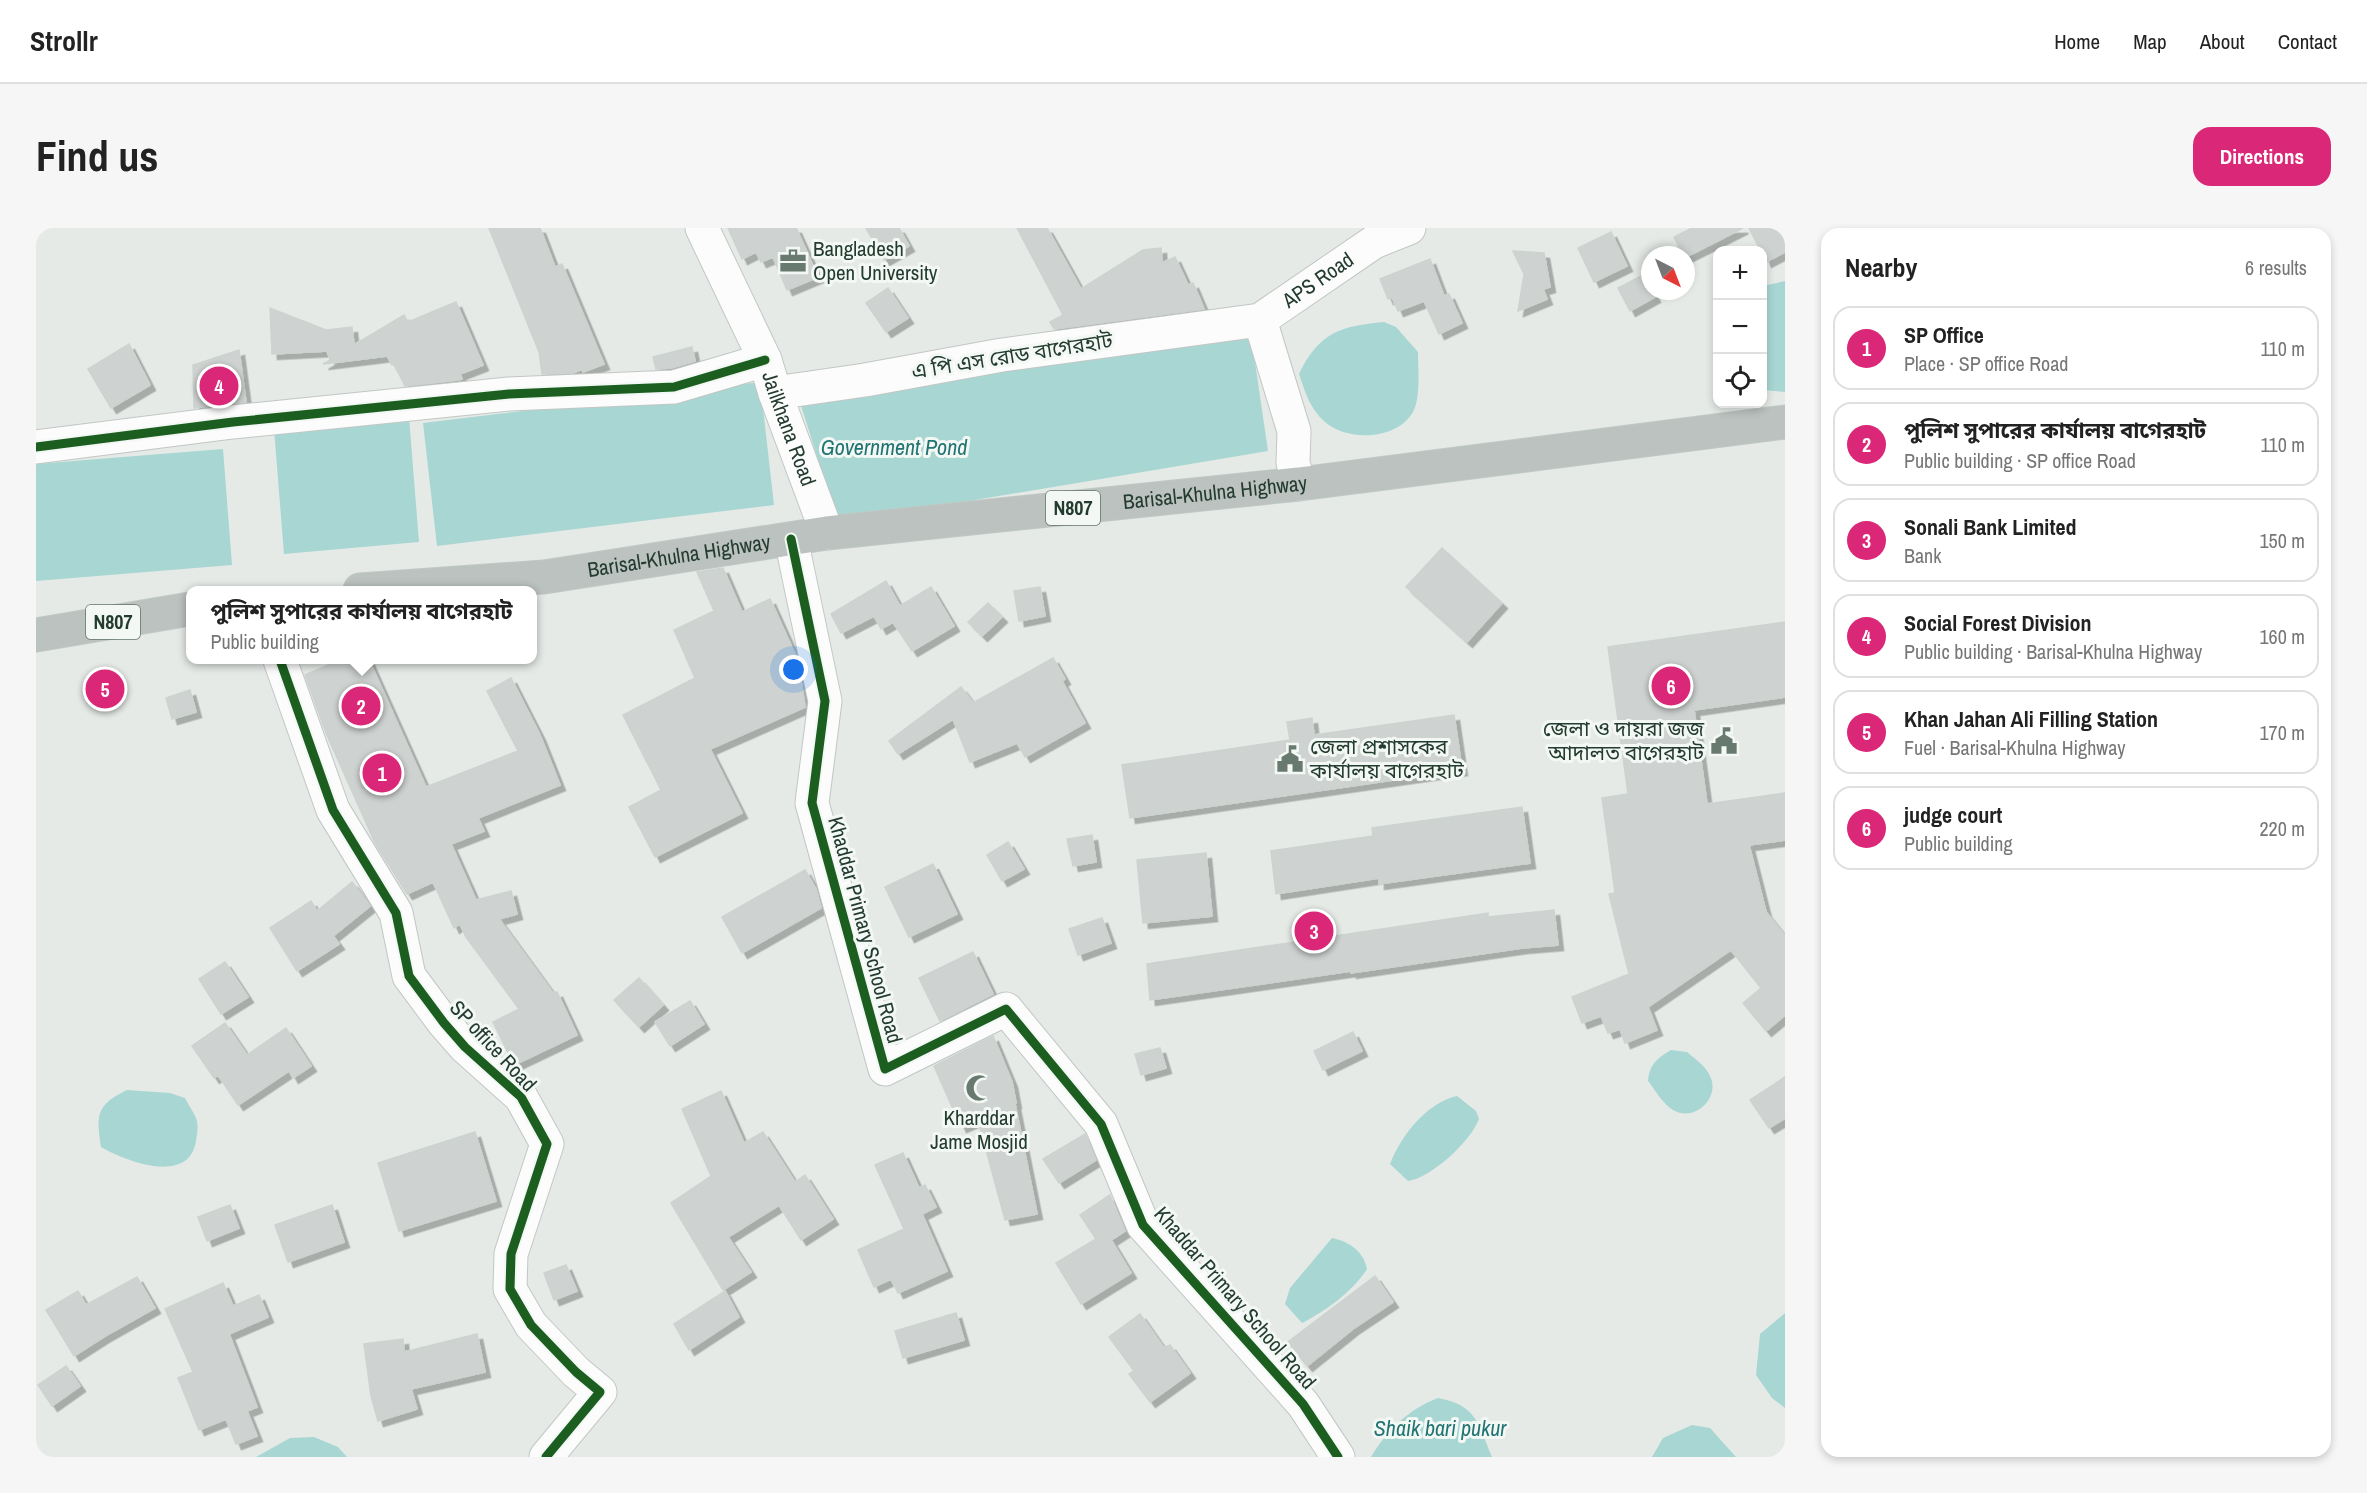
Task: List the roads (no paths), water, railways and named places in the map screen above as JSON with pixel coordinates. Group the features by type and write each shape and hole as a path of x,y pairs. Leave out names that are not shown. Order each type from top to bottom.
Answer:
{"highway":[{"name":"Barisal-Khulna Highway","path":"426,586 544,577 827,533 1299,484 1785,422"},
{"name":"N807","path":"36,634 186,610"}],"street":[{"name":"Jailkhana Road","path":"702,228 765,360 827,533"},
{"name":"APS Road","path":"1299,484 1293,463 1294,431 1255,320 1374,242 1409,228"},
{"name":"এ পি এস রোড বাগেরহাট","path":"775,393 865,380 1002,355 1255,320"},
{"path":"36,447 233,422 509,394 674,387 765,360"},
{"name":"Khaddar Primary School Road","path":"791,539 825,701 812,803 885,1069 1006,1009 1101,1124 1143,1225 1303,1404 1338,1457"},
{"name":"SP office Road","path":"281,664 333,810 396,913 409,976 465,1047 521,1097 547,1144 511,1254 510,1289 531,1325 576,1372 600,1392 546,1457"}],"water":[{"path":"1785,281 1785,392 1767,390 1767,285"},
{"path":"1384,322 1396,327 1418,352 1417,398 1411,416 1402,425 1376,434 1362,435 1336,429 1315,412 1299,374 1323,340 1343,329"},
{"name":"Government Pond","path":"1250,328 1268,451 838,523 798,396"},
{"name":"Government Pond","path":"760,382 774,505 437,546 423,423"},
{"path":"409,417 419,542 284,554 274,429"},
{"path":"223,449 232,565 36,581 36,464"},
{"path":"1671,1050 1687,1052 1703,1066 1710,1076 1712,1092 1709,1100 1697,1111 1681,1113 1673,1110 1648,1081 1655,1062"},
{"path":"127,1090 170,1093 185,1098 196,1118 198,1130 191,1155 182,1163 155,1166 125,1158 101,1147 99,1119 101,1112 109,1101"},
{"path":"1457,1096 1476,1111 1479,1119 1475,1128 1468,1138 1438,1166 1408,1181 1390,1164 1395,1153 1408,1132 1425,1113"},
{"path":"1332,1238 1344,1242 1359,1252 1367,1269 1338,1300 1302,1323 1285,1304 1290,1288"},
{"path":"1785,1313 1785,1408 1772,1398 1756,1375 1760,1334"},
{"name":"Shaik bari pukur","path":"1438,1398 1451,1401 1469,1411 1479,1426 1492,1457 1371,1457 1384,1438 1408,1414"},
{"path":"1692,1425 1710,1428 1736,1457 1652,1457 1663,1438"},
{"path":"314,1437 338,1447 347,1457 256,1457 290,1438"}],"place":[{"name":"Bangladesh Open University","path":"793,261"},
{"name":"Social Forest Division","path":"219,386"},
{"name":"judge court","path":"1671,686"},
{"name":"Khan Jahan Ali Filling Station","path":"105,689"},
{"name":"পুলিশ সুপারের কার্যালয় বাগেরহাট","path":"361,706"},
{"name":"জেলা ও দায়রা জজ আদালত বাগেরহাট","path":"1724,741"},
{"name":"জেলা প্রশাসকের কার্যালয় বাগেরহাট","path":"1290,759"},
{"name":"SP Office","path":"382,773"},
{"name":"Sonali Bank Limited","path":"1314,931"},
{"name":"Kharddar Jame Mosjid","path":"979,1088"}]}
